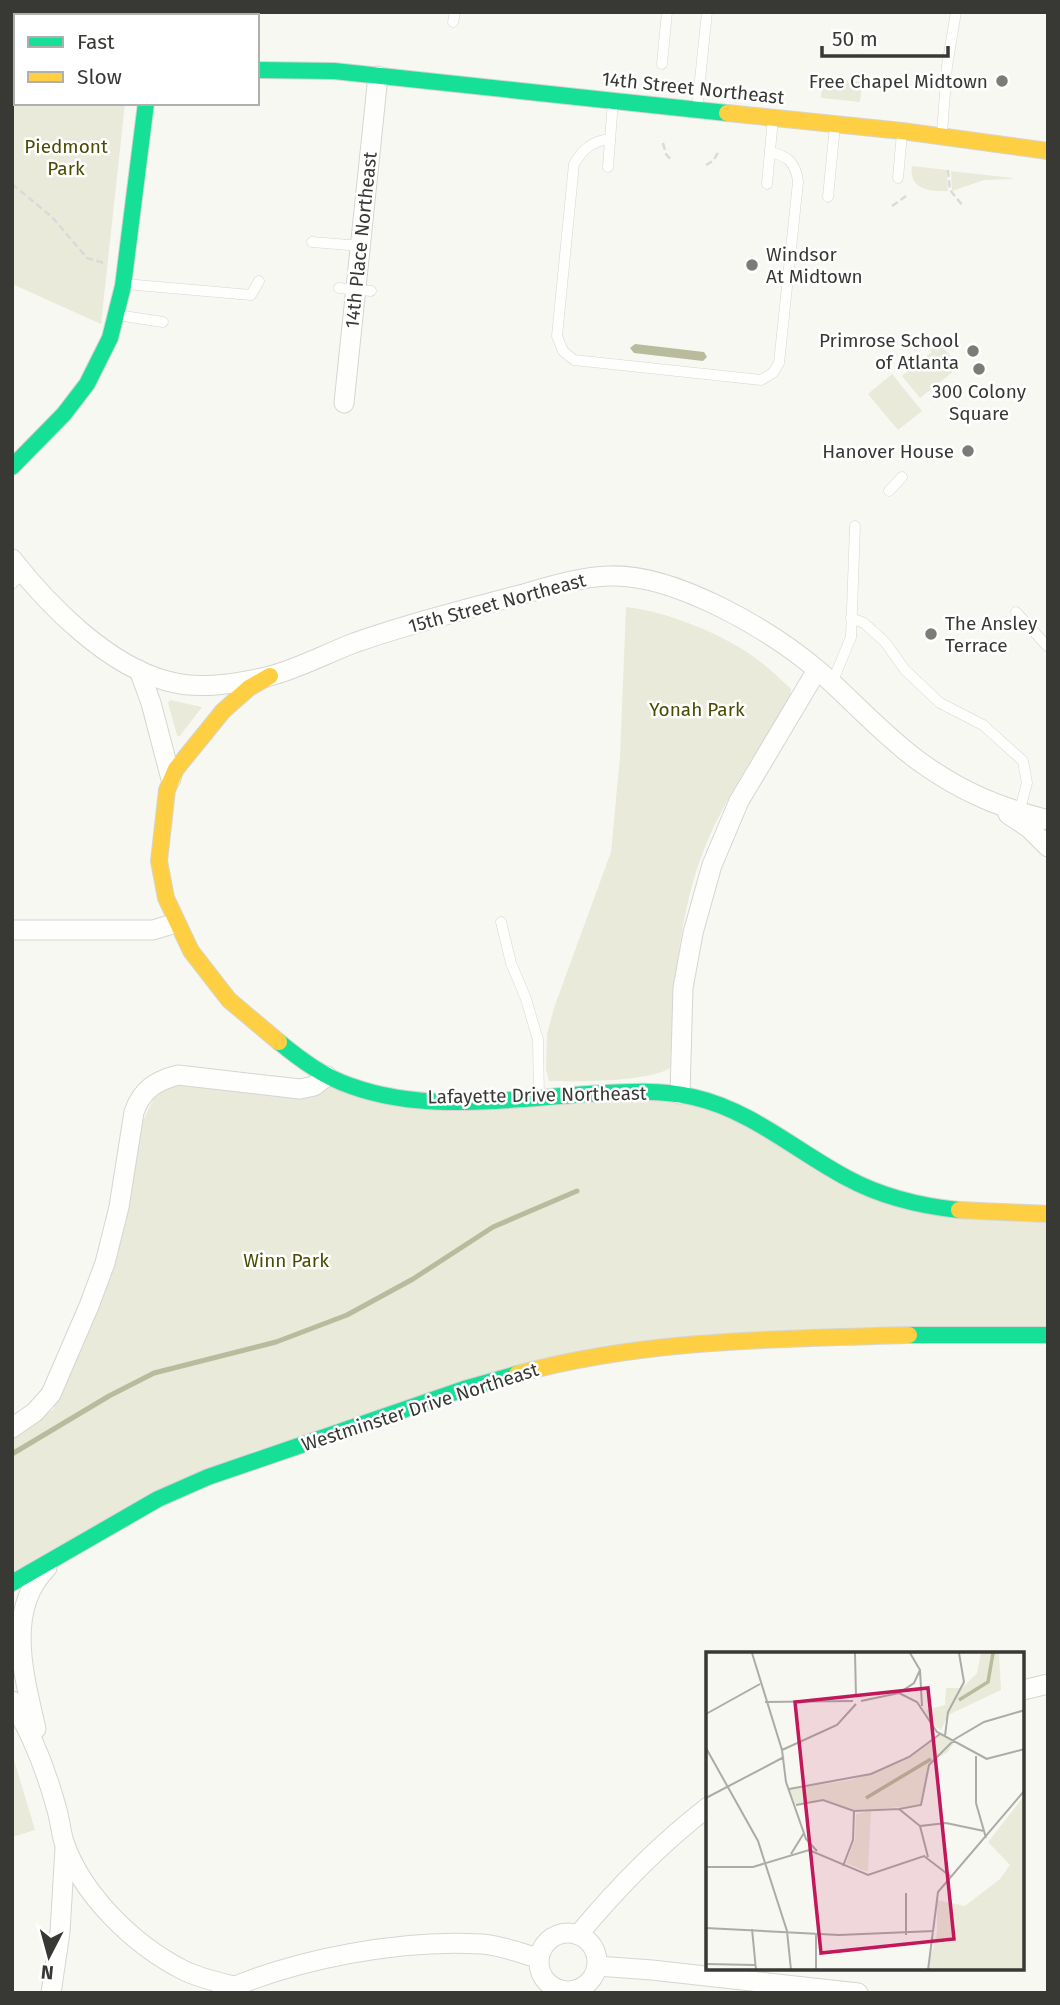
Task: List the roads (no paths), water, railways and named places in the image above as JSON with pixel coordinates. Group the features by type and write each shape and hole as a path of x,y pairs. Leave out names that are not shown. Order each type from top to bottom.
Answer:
{"street":[{"name":"14th Street Northeast","path":"259,55 290,58 334,72"},
{"name":"14th Street Northeast","path":"259,70 379,76 902,131 1048,151"},
{"name":"14th Place Northeast","path":"342,392 379,76"},
{"path":"12,467 64,414 87,384 110,338 124,276 146,105"},
{"name":"15th Street Northeast","path":"16,572 73,625 106,650 139,670 167,681 192,685 229,683 270,676 380,634 574,580 609,576 654,581 725,609 775,638 824,676 918,760 946,780 986,802 1048,820"},
{"name":"Lafayette Drive Northeast","path":"139,670 171,779 159,862 176,923 198,963 227,999 295,1056 327,1076 374,1093 436,1100 642,1091 680,1094 733,1110 849,1180 882,1194 921,1206 966,1212 1048,1214"},
{"name":"Lafayette Drive Northeast","path":"171,779 231,701 270,676"},
{"path":"680,1094 683,988 693,933 712,865 739,801 824,676"},
{"path":"986,802 1029,828 1048,847"},
{"path":"12,930 153,930 176,923"},
{"path":"12,1428 35,1412 51,1394 89,1306 105,1264 119,1207 134,1112 138,1100 146,1090 161,1079 178,1075 300,1089 314,1086 327,1076"},
{"name":"Westminster Drive Northeast","path":"12,1583 158,1499 208,1477 464,1389 573,1360 645,1348 721,1341 941,1334 1048,1335"},
{"name":"Westminster Drive Northeast","path":"46,1777 22,1667 20,1634 32,1587 40,1575 65,1551"},
{"path":"1025,1690 1048,1684"},
{"path":"12,1701 21,1715 46,1777 65,1844 79,1874 118,1923 182,1970 227,1989 357,1952 396,1947 483,1944 538,1958"},
{"path":"578,1935 610,1896 706,1809"},
{"path":"51,1993 60,1932 65,1844"},
{"path":"570,1933 578,1935 595,1950 597,1966 591,1981 577,1991 561,1991 546,1982 541,1975 538,1958 541,1949 553,1936 570,1933"},
{"path":"597,1966 808,1990 858,1993"}],"lane":[{"path":"662,64 667,12"},
{"path":"697,110 707,12"},
{"path":"941,137 947,66 956,12"},
{"path":"608,167 613,101"},
{"path":"767,184 773,118"},
{"path":"828,197 835,124"},
{"path":"898,178 902,131"},
{"path":"610,139 600,140 585,148 574,164 557,336 562,351 574,360 761,380 773,373 779,363 798,182 792,162 783,155 770,152"},
{"path":"312,242 361,246"},
{"path":"124,276 251,295 259,281"},
{"path":"117,314 163,322"},
{"path":"889,491 902,477"},
{"path":"824,676 851,637 855,526"},
{"path":"1016,612 1048,647"},
{"path":"851,618 864,623 885,642 905,670 940,702 983,725 1023,761 1027,783 1019,813"},
{"path":"501,922 511,963 526,999 538,1040 539,1097"}],"waterway":[{"path":"12,1454 109,1396 154,1373 276,1342 347,1315 413,1279 493,1227 577,1191"}],"place":[{"name":"Free Chapel Midtown","path":"1002,81"},
{"name":"Windsor At Midtown","path":"752,265"},
{"name":"Primrose School of Atlanta","path":"973,351"},
{"name":"300 Colony Square","path":"979,369"},
{"name":"Hanover House","path":"968,451"},
{"name":"The Ansley Terrace","path":"931,634"}],"park label":[{"name":"Piedmont Park","path":"66,157"},
{"name":"Yonah Park","path":"697,709"},
{"name":"Winn Park","path":"286,1260"}]}
